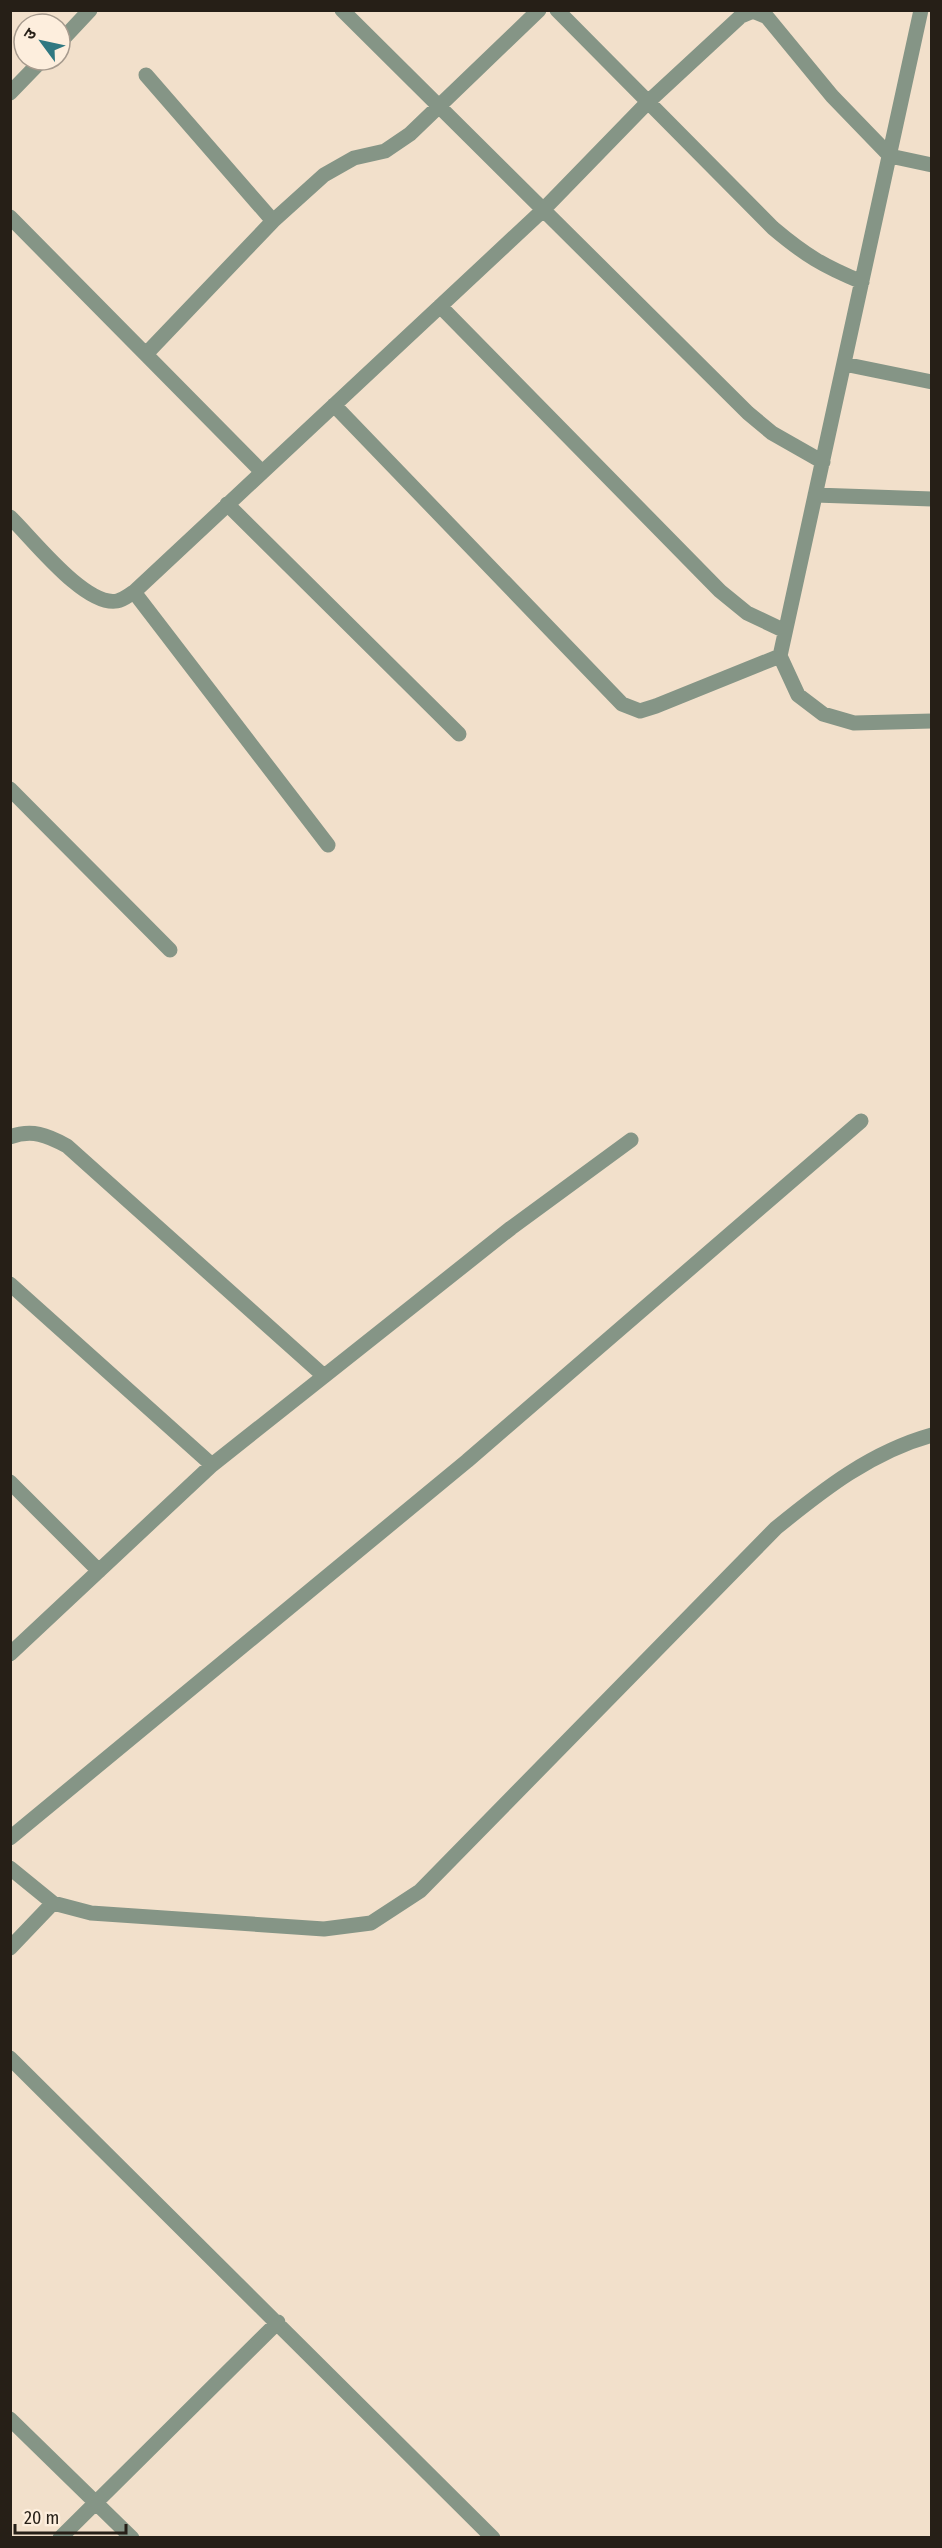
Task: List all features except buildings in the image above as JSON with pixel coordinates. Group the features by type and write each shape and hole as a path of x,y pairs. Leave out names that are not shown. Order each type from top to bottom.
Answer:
{"street":[{"path":"72,29 90,10"},
{"path":"342,10 748,414 789,444 823,462"},
{"path":"146,354 273,221 324,175 354,158 385,152 410,134 539,10"},
{"path":"557,10 773,228 805,255 829,269 862,282"},
{"path":"921,10 780,656 798,695 823,714 854,723 932,721"},
{"path":"10,516 80,588 99,598 117,601 134,592 542,211 648,102 741,16 753,11 767,17 832,96 890,156 932,165"},
{"path":"10,93 30,72"},
{"path":"146,75 273,221"},
{"path":"10,217 262,472"},
{"path":"440,306 720,591 747,613 785,631"},
{"path":"844,364 932,382"},
{"path":"334,405 622,704 640,711 780,656"},
{"path":"815,495 932,499"},
{"path":"227,504 459,734"},
{"path":"134,592 328,845"},
{"path":"10,789 170,950"},
{"path":"10,1838 467,1461 861,1121"},
{"path":"10,1137 22,1132 44,1134 67,1146 324,1376"},
{"path":"10,1654 212,1465 511,1228 631,1140"},
{"path":"10,1284 212,1465"},
{"path":"10,1868 53,1903 100,1914 324,1929 371,1923 420,1892 776,1528 822,1491 861,1465 914,1440 932,1435"},
{"path":"10,1482 99,1570"},
{"path":"10,1948 53,1903"},
{"path":"10,2058 493,2538"},
{"path":"60,2538 278,2322"},
{"path":"10,2419 132,2538"}]}
